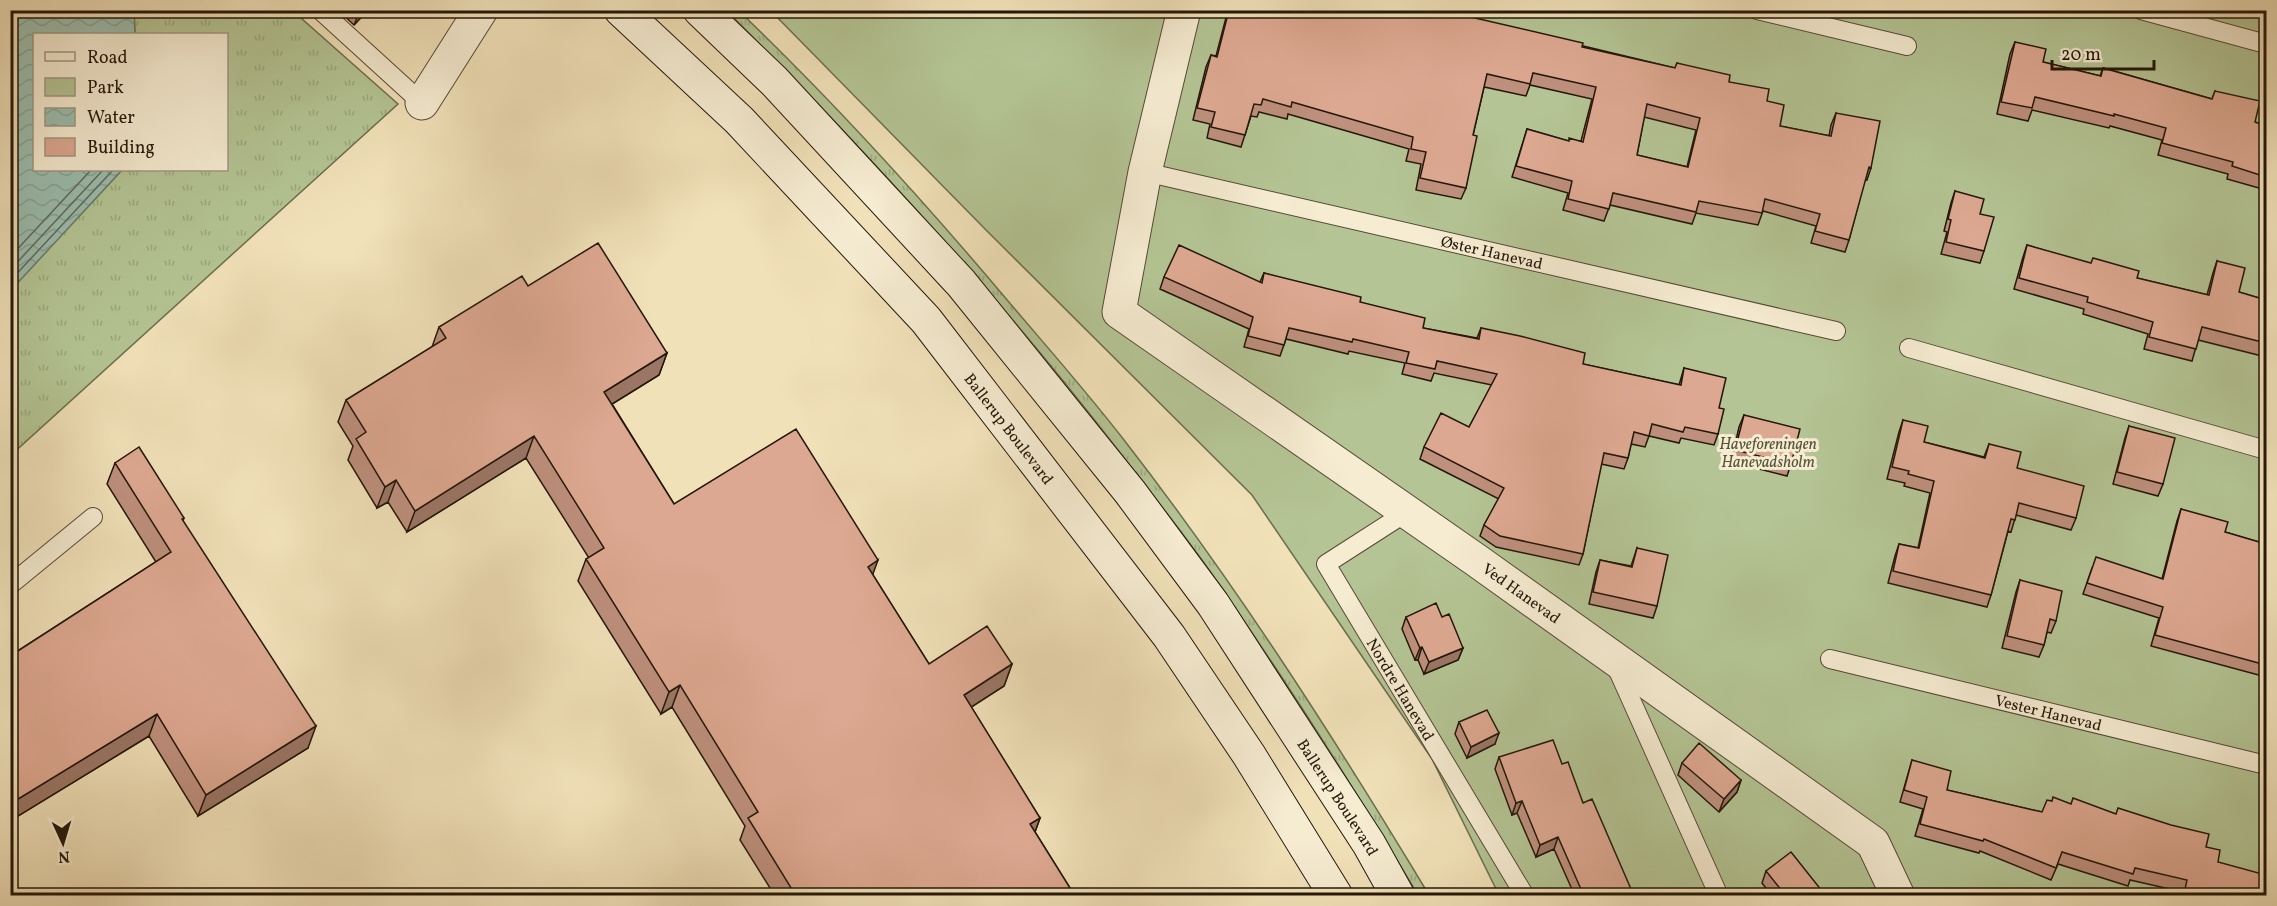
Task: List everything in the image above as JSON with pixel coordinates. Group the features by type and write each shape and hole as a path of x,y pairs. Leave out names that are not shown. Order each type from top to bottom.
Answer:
{"street":[{"path":"422,103 482,10"},
{"name":"Ballerup Boulevard","path":"621,10 740,120 926,320 1169,636 1249,755 1336,896"},
{"name":"Ballerup Boulevard","path":"700,10 774,81 961,283 1130,492 1213,604 1369,844 1398,896"},
{"path":"1145,172 1184,10"},
{"name":"Ved Hanevad","path":"1145,172 1119,312 1407,512 1873,843 1898,896"}],"lane":[{"path":"320,10 422,103"},
{"path":"1757,10 1907,46"},
{"path":"2141,10 2266,44"},
{"name":"Øster Hanevad","path":"1145,172 1836,331"},
{"path":"1909,348 2266,450"},
{"name":"Nordre Hanevad","path":"1407,512 1326,564 1525,896"},
{"path":"10,585 93,517"},
{"path":"1611,657 1719,896"},
{"name":"Vester Hanevad","path":"1830,658 2266,765"}],"green space":[{"path":"134,11 293,11 398,104 11,455 10,290 121,171 228,171 228,33 135,33"},
{"path":"727,11 739,11 877,152 976,263 1110,422 1245,606 1321,720 1429,895 1418,895 1316,729 1235,607 1186,539 1075,396 931,226 831,117"},
{"name":"Haveforeningen Hanevadsholm","path":"771,11 2266,11 2266,895 1499,895 1432,759 1252,495 986,230"}],"water":[{"path":"11,10 134,11 135,33 33,33 33,171 121,171 11,290"}],"building":[{"path":"1229,10 1433,10 1583,43 1582,47 1675,68 1677,63 1730,75 1729,82 1769,89 1767,101 1784,105 1780,126 1831,136 1836,113 1880,121 1871,168 1869,167 1849,240 1815,231 1820,214 1765,199 1762,213 1699,201 1696,212 1613,193 1609,209 1568,199 1572,181 1516,166 1527,129 1569,141 1569,138 1583,142 1596,87 1533,73 1530,84 1487,74 1473,135 1477,136 1466,188 1420,178 1426,152 1411,149 1413,137 1292,102 1291,107 1263,99 1261,105 1254,104 1245,135 1211,127 1215,112 1197,108 1211,55 1217,57","holes":["1647,104 1700,118 1688,167 1637,155"]},
{"path":"2015,42 2046,49 2043,62 2101,76 2103,68 2212,99 2215,91 2260,101 2255,122 2266,126 2266,177 2232,166 2233,162 2162,143 2166,128 2035,97 2032,108 2001,102"},
{"path":"1955,191 1984,199 1980,214 1994,217 1984,251 1946,242 1951,220 1948,219"},
{"path":"598,243 667,353 604,392 674,504 796,429 878,560 868,567 929,664 987,626 1012,664 964,695 1040,818 1030,824 1075,896 796,896 748,818 758,812 680,685 669,692 586,559 604,548 534,436 415,511 396,480 385,487 356,439 366,432 346,400 446,338 439,327 522,276 528,286"},
{"path":"1179,245 1262,283 1264,273 1361,297 1360,302 1425,318 1423,328 1479,339 1481,328 1520,336 1585,353 1583,364 1681,385 1684,368 1726,378 1719,408 1724,409 1718,434 1685,427 1683,432 1652,424 1649,436 1634,432 1628,458 1604,453 1583,554 1500,536 1484,525 1504,488 1424,447 1441,413 1469,427 1497,374 1437,361 1435,369 1406,363 1409,352 1289,328 1284,345 1248,336 1253,317 1164,277"},
{"path":"2027,245 2091,263 2093,258 2139,271 2137,278 2209,295 2217,261 2245,268 2239,292 2266,300 2266,343 2202,327 2196,349 2149,337 2153,322 2087,302 2088,297 2019,278"},
{"path":"1744,415 1800,429 1791,464 1735,450"},
{"path":"1903,420 1928,426 1924,442 1985,458 1989,444 2021,452 2017,468 2084,486 2076,518 2019,503 2015,520 2011,519 1991,595 1893,571 1899,544 1919,548 1934,481 1892,467"},
{"path":"2129,426 2175,438 2163,484 2117,472"},
{"path":"139,447 184,518 182,519 316,726 206,795 157,714 10,804 10,656 171,552 115,463"},
{"path":"2181,509 2228,522 2225,532 2266,544 2266,665 2155,635 2163,607 2087,583 2096,557 2163,579"},
{"path":"1637,548 1668,555 1657,606 1593,592 1600,560 1632,567"},
{"path":"2020,580 2062,591 2056,621 2050,619 2044,645 2007,636"},
{"path":"1436,603 1442,617 1449,614 1463,648 1429,662 1406,617"},
{"path":"1487,710 1499,733 1471,747 1459,722"},
{"path":"1553,740 1562,764 1568,762 1583,803 1592,799 1634,896 1584,896 1558,837 1540,845 1522,801 1516,803 1499,757"},
{"path":"1699,743 1741,780 1724,799 1682,763"},
{"path":"1912,760 1951,771 1947,790 2042,812 2047,800 2052,801 2053,797 2071,804 2073,798 2116,814 2118,808 2209,834 2206,847 2220,850 2218,862 2266,875 2266,896 2190,896 2184,894 2187,880 2135,868 2133,874 2062,852 2056,868 1984,839 1983,841 1920,824 1927,797 1904,790"},
{"path":"1791,852 1826,896 1786,896 1766,871"}]}
